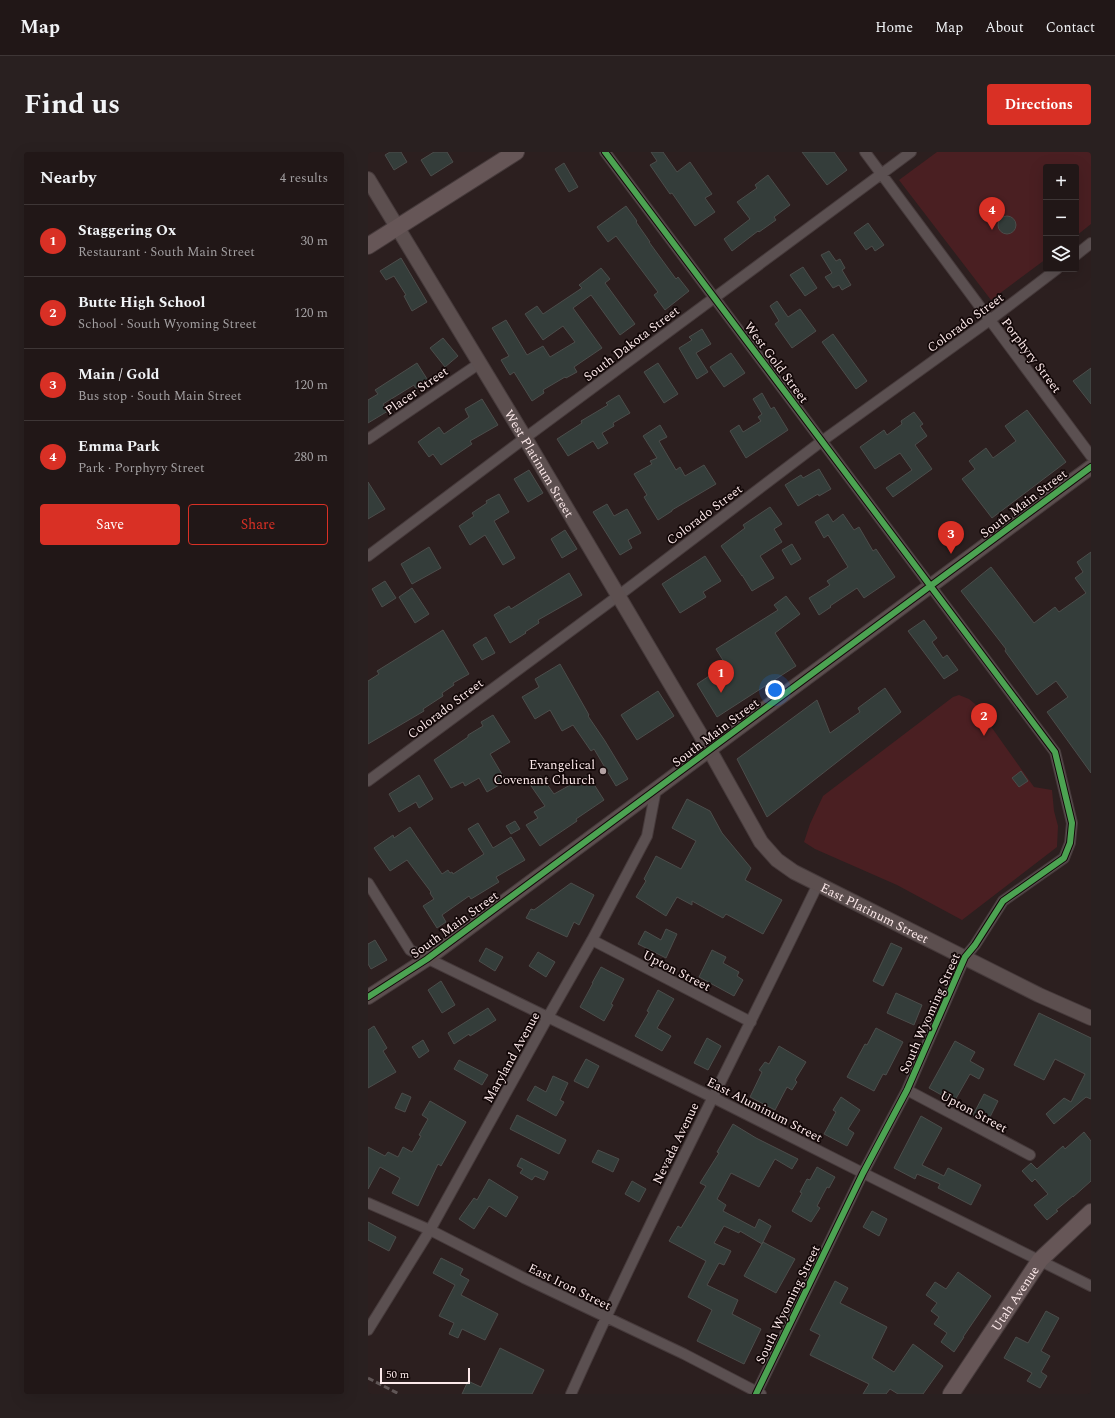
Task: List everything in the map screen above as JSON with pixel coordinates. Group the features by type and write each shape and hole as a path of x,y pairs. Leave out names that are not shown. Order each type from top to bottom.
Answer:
{"main road":[{"path":"368,246 516,152"},
{"name":"Utah Avenue","path":"951,1394 1040,1260 1091,1212"}],"street":[{"name":"West Gold Street","path":"605,152 931,586"},
{"name":"Porphyry Street","path":"865,152 1091,456"},
{"name":"South Dakota Street","path":"368,556 714,297 911,152"},
{"name":"West Platinum Street","path":"368,179 480,362 709,749"},
{"path":"1079,252 1091,243"},
{"name":"Colorado Street","path":"368,781 618,596 822,441 990,320 1053,272"},
{"name":"Placer Street","path":"368,440 480,362"},
{"name":"South Main Street","path":"368,997 426,959 1091,467"},
{"name":"South Wyoming Street","path":"758,1393 863,1173 907,1090 964,957 975,945 1003,901 1064,858 1070,843 1072,823 1055,752 931,586"},
{"name":"East Platinum Street","path":"709,749 761,842 777,860 794,872 1039,995 1091,1018"},
{"name":"Maryland Avenue","path":"368,1330 430,1230 592,940 647,836 656,789"},
{"name":"East Aluminum Street","path":"368,883 410,950 426,959 712,1097 1091,1286"},
{"name":"Nevada Avenue","path":"571,1394 605,1318 712,1097 751,1022 818,884"},
{"name":"Upton Street","path":"592,940 751,1022"},
{"name":"Upton Street","path":"907,1090 1030,1155"},
{"name":"East Iron Street","path":"368,1203 430,1230 605,1318 684,1354 758,1393"}],"shaded area":[{"path":"937,152 1091,152 1091,224 1079,234 1079,164 1043,164 1043,261 991,300 899,180"},
{"path":"959,695 969,699 975,704 1034,787 1052,790 1054,811 1058,826 1057,847 962,920 897,885 815,849 804,842 810,824 823,796 953,697"}],"building":[{"path":"390,152 401,152 407,162 394,170 385,155"},
{"path":"434,152 447,152 453,162 431,176 421,160"},
{"path":"651,152 663,152 677,172 690,162 712,194 705,198 715,212 695,226 650,165 657,161"},
{"path":"802,152 834,152 847,170 827,185"},
{"path":"564,163 578,187 569,192 555,169"},
{"path":"768,175 790,205 774,217 776,220 759,232 758,231 732,251 724,239 750,219 737,202 757,188 755,185"},
{"path":"626,206 649,242 676,279 678,277 689,291 665,310 654,295 658,292 616,236 608,242 597,227"},
{"path":"1007,216 1013,219 1016,225 1013,231 1007,234 1001,231 998,225 1001,219"},
{"path":"868,223 884,245 875,251 872,246 866,250 854,233"},
{"path":"829,251 836,261 840,259 845,268 842,270 851,285 842,290 839,285 833,288 825,277 832,273 821,255"},
{"path":"401,258 427,302 412,311 404,296 406,295 394,276 386,280 380,271"},
{"path":"803,267 817,288 805,296 790,275"},
{"path":"601,268 610,279 605,283 635,324 620,335 591,295 573,308 602,348 574,367 577,372 543,390 544,393 532,401 514,372 510,375 501,360 509,356 492,328 506,320 527,355 543,346 550,357 575,342 563,326 543,340 525,314 537,306 543,314 582,288 579,285"},
{"path":"777,301 788,317 800,309 816,331 792,348 775,324 779,321 770,306"},
{"path":"702,329 711,344 696,353 708,372 697,379 679,348 692,340 689,337"},
{"path":"833,334 867,381 856,389 822,342"},
{"path":"443,338 458,356 445,367 430,348"},
{"path":"731,353 745,373 724,387 710,367"},
{"path":"417,363 429,382 416,389 414,385 383,404 388,411 368,423 368,400 378,394 375,390"},
{"path":"658,363 678,394 664,403 644,372"},
{"path":"1091,368 1091,404 1073,381"},
{"path":"762,393 771,409 774,407 788,430 746,458 730,431 739,425 743,432 761,421 758,417 762,414 753,399"},
{"path":"619,395 630,413 613,423 614,426 602,433 608,443 598,449 593,441 568,456 557,439 582,423 581,421 608,405 606,403"},
{"path":"482,399 498,425 470,441 472,444 441,465 433,454 429,457 418,442 439,427 444,434 469,417 465,409"},
{"path":"1027,410 1066,462 992,518 962,479 975,469 969,461 986,448 993,458 1016,441 1005,426"},
{"path":"914,412 923,424 920,426 927,436 915,445 932,469 893,497 886,488 912,470 900,453 875,469 860,447 884,430 887,435 902,424 901,421"},
{"path":"660,425 667,437 659,441 676,470 680,467 685,476 704,465 716,484 658,520 644,497 647,495 634,474 652,464 650,461 657,458 643,436"},
{"path":"819,469 831,489 819,496 818,494 798,506 785,485 801,475 803,478"},
{"path":"529,470 543,493 528,502 514,479"},
{"path":"368,482 385,509 368,519"},
{"path":"499,494 509,512 494,521 515,558 503,565 485,535 470,545 459,526 474,516 472,513 487,503 486,501"},
{"path":"607,504 614,516 627,509 641,533 628,540 632,548 620,555 593,512"},
{"path":"770,507 782,524 774,529 782,542 760,556 774,578 752,591 721,546 745,528 743,525"},
{"path":"828,514 833,522 843,514 854,530 859,527 873,551 876,549 895,577 864,598 857,588 819,615 809,598 830,585 827,581 848,567 828,535 824,538 815,522"},
{"path":"565,530 577,549 562,558 551,539"},
{"path":"792,544 801,559 791,565 782,550"},
{"path":"429,547 441,568 412,584 401,564"},
{"path":"1091,552 1091,773 1047,712 1068,697 1056,681 1037,695 1005,651 1006,649 961,591 991,567 1034,623 1055,607 1059,612 1086,593 1075,578 1083,572 1077,562"},
{"path":"705,556 721,581 703,592 706,597 680,613 662,584"},
{"path":"569,573 582,595 538,620 539,623 510,643 494,615 509,606 511,609"},
{"path":"385,581 396,598 382,607 372,589"},
{"path":"412,588 429,614 415,623 399,597"},
{"path":"786,596 800,614 775,633 796,666 717,717 697,684 726,665 716,649 778,610 774,605"},
{"path":"924,620 937,638 932,642 943,658 947,655 958,670 944,679 908,631"},
{"path":"443,630 469,674 453,683 454,685 442,693 443,696 423,709 424,711 368,744 368,681 379,674 377,671"},
{"path":"486,637 495,653 482,660 473,645"},
{"path":"560,664 589,715 588,716 628,779 616,786 594,749 591,751 573,725 562,731 550,710 535,719 522,697 539,687 535,679"},
{"path":"885,688 901,712 767,817 737,759 817,700 830,733 860,712 858,708"},
{"path":"658,691 674,716 637,740 621,715"},
{"path":"493,715 510,742 490,754 506,781 487,792 479,778 465,786 463,782 451,788 434,760 483,726 481,722"},
{"path":"1021,771 1028,781 1019,787 1012,778"},
{"path":"419,775 433,799 419,808 416,802 399,812 389,794"},
{"path":"588,775 604,800 576,819 577,821 540,846 526,825 538,818 534,812 545,806 529,783 541,776 554,794"},
{"path":"687,799 710,811 722,833 751,868 745,880 782,900 763,934 726,914 723,918 692,901 692,905 677,897 666,916 636,897 646,881 644,879 656,856 681,869 696,841 672,828"},
{"path":"515,821 520,829 511,834 506,826"},
{"path":"478,823 493,848 511,837 525,860 496,877 499,882 471,899 469,896 442,915 446,922 437,928 423,906 434,899 430,893 431,892 407,860 390,871 374,848 393,835 394,838 410,827 442,874 448,870 453,874 484,854 468,829"},
{"path":"571,883 594,895 579,925 574,922 567,937 526,918 531,909 534,910"},
{"path":"666,929 677,934 666,958 638,944 645,931 661,940"},
{"path":"375,940 387,960 371,969 368,964 368,944"},
{"path":"891,943 902,948 883,986 873,981"},
{"path":"486,948 503,957 495,971 479,961"},
{"path":"712,950 726,957 723,963 739,972 737,976 743,980 734,996 699,977"},
{"path":"538,952 555,962 546,977 529,966"},
{"path":"601,967 624,979 611,1004 613,1005 604,1021 580,1007"},
{"path":"441,981 455,1005 442,1013 428,990"},
{"path":"658,990 674,999 657,1028 671,1036 662,1051 635,1036 649,1012 647,1011"},
{"path":"896,993 922,1005 914,1025 887,1013"},
{"path":"488,1008 496,1020 470,1036 469,1034 454,1044 448,1033"},
{"path":"1039,1013 1091,1038 1091,1099 1086,1097 1054,1124 1046,1114 1064,1098 1071,1102 1085,1074 1055,1059 1044,1080 1014,1065"},
{"path":"374,1026 387,1048 383,1051 396,1072 368,1088 368,1030"},
{"path":"876,1028 903,1042 886,1075 883,1074 874,1091 847,1077 865,1044 867,1045"},
{"path":"707,1038 721,1046 708,1070 694,1063"},
{"path":"423,1040 429,1051 419,1058 412,1047"},
{"path":"955,1041 975,1052 970,1061 984,1069 979,1079 970,1074 954,1102 929,1088"},
{"path":"779,1046 806,1062 795,1080 797,1082 792,1090 787,1087 775,1110 750,1097 762,1072 759,1070 765,1062 769,1064"},
{"path":"586,1059 599,1066 588,1088 574,1081"},
{"path":"459,1060 488,1075 482,1085 454,1069"},
{"path":"553,1076 568,1083 560,1100 564,1102 556,1116 527,1100 535,1086 546,1092"},
{"path":"402,1093 411,1097 405,1112 395,1108"},
{"path":"984,1094 998,1101 987,1123 973,1115"},
{"path":"841,1097 860,1110 848,1129 854,1133 847,1146 824,1134 836,1112 833,1110"},
{"path":"430,1101 466,1122 441,1166 438,1164 418,1206 392,1193 400,1178 380,1167 368,1189 368,1147 385,1156 388,1152 398,1157 403,1147 412,1152 428,1119 422,1115"},
{"path":"517,1115 566,1140 559,1154 510,1129"},
{"path":"921,1116 942,1128 922,1165 944,1176 948,1168 981,1185 971,1205 938,1188 940,1184 917,1174 915,1179 894,1168"},
{"path":"733,1124 756,1138 798,1159 792,1169 775,1159 759,1187 731,1173 717,1199 726,1205 723,1211 755,1228 759,1219 771,1226 762,1244 740,1231 739,1233 724,1226 714,1243 731,1251 724,1265 719,1263 707,1285 738,1300 732,1314 761,1329 744,1364 697,1341 712,1310 688,1297 706,1261 669,1241 678,1226 681,1228 706,1186 700,1183 719,1153 717,1152"},
{"path":"1084,1132 1091,1141 1091,1181 1056,1210 1058,1211 1047,1220 1034,1205 1048,1194 1035,1179 1032,1182 1022,1171 1031,1163 1037,1169 1063,1146 1065,1149"},
{"path":"598,1150 619,1159 613,1172 592,1162"},
{"path":"521,1158 548,1172 544,1180 535,1176 532,1180 520,1173 523,1169 517,1166"},
{"path":"817,1167 835,1177 829,1188 827,1187 817,1206 820,1208 811,1222 792,1211 802,1193 800,1192 807,1179 810,1180"},
{"path":"489,1179 518,1197 506,1217 489,1206 474,1229 459,1219 474,1198 477,1200"},
{"path":"632,1181 646,1189 639,1202 625,1194"},
{"path":"872,1211 887,1219 879,1236 863,1227"},
{"path":"368,1222 396,1237 389,1251 368,1240"},
{"path":"763,1242 795,1259 776,1293 744,1276"},
{"path":"441,1258 463,1269 460,1275 469,1280 461,1295 498,1314 485,1340 462,1329 458,1338 449,1334 454,1323 439,1316 455,1285 433,1273"},
{"path":"958,1272 991,1296 954,1352 941,1342 947,1333 934,1324 939,1317 931,1311 937,1303 926,1295 935,1282 946,1289"},
{"path":"835,1281 848,1288 840,1303 887,1327 872,1358 894,1372 913,1344 943,1366 923,1394 898,1394 890,1389 886,1394 863,1394 869,1384 810,1355 820,1335 810,1330"},
{"path":"1046,1311 1059,1318 1041,1351 1050,1356 1041,1372 1047,1376 1040,1388 1027,1381 1032,1373 1004,1358 1016,1337 1028,1343"},
{"path":"500,1348 544,1370 532,1394 462,1394 468,1381 481,1387"}],"railway":[{"path":"368,1378 399,1394"}],"cycle path":[{"path":"605,152 1055,752 1072,823 1070,843 1064,858 1003,901 975,945 965,957 907,1090 863,1173 756,1394"},
{"path":"368,997 427,959 1091,467"}],"place":[{"name":"Emma Park","path":"992,230"},
{"name":"Main / Gold","path":"951,554"},
{"name":"Staggering Ox","path":"721,693"},
{"name":"Butte High School","path":"984,736"},
{"name":"Evangelical Covenant Church","path":"603,771"}]}
